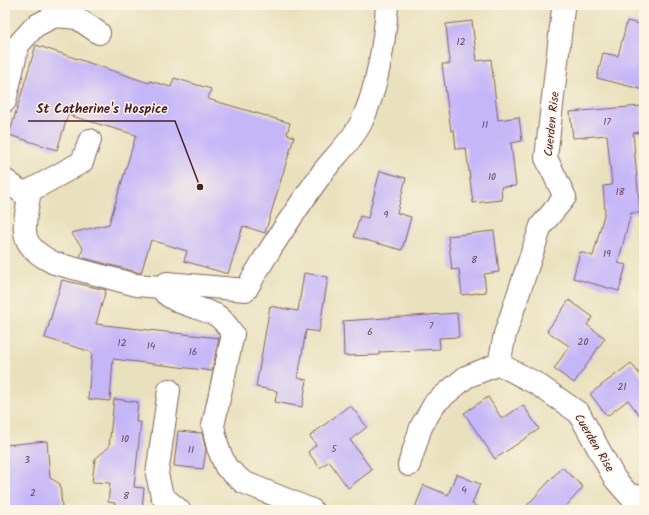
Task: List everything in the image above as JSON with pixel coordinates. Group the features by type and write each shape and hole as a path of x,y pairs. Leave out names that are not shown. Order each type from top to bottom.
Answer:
{"street":[{"path":"30,190 25,239 30,248 42,257 54,263 136,285 161,287 168,283 246,290 256,272 323,173 360,124 372,91 385,31 387,5"},
{"name":"Cuerden Rise","path":"563,9 546,158 565,197 541,226 504,334 499,364 538,384 579,413 615,479 629,495 644,497"},
{"path":"5,101 18,45 35,26 55,16 77,18 99,33"},
{"path":"5,180 24,194 82,162 90,140"},
{"path":"161,287 163,293 216,316 224,322 233,334 213,426 218,448 226,467 243,482 312,510"},
{"path":"409,465 421,427 434,403 466,377 499,364"},
{"path":"169,390 157,474 162,496 179,510"}],"building":[{"path":"472,21 477,61 491,59 498,120 519,117 522,141 511,143 516,186 501,187 502,200 473,203 466,148 456,149 454,130 451,131 442,64 450,64 446,24"},
{"path":"627,21 644,25 644,90 597,78 603,53 618,56"},
{"path":"36,45 149,83 150,81 171,87 174,78 211,89 208,99 290,123 287,134 294,137 265,233 243,226 228,274 184,261 187,251 151,240 141,273 80,257 83,248 71,233 109,224 136,135 68,115 57,150 9,135"},
{"path":"641,106 644,132 633,133 640,213 631,213 618,263 626,265 619,291 573,278 580,252 593,256 605,211 603,186 612,185 607,135 573,138 570,112"},
{"path":"380,171 406,178 397,213 411,217 402,250 354,237 360,216 368,218"},
{"path":"494,231 499,272 484,274 486,292 462,295 459,269 452,270 448,236"},
{"path":"304,273 328,277 319,332 306,330 298,378 307,380 302,407 275,402 277,391 256,387 270,306 298,311"},
{"path":"62,280 106,290 96,324 219,338 212,371 113,359 110,401 88,399 92,352 45,338"},
{"path":"569,300 593,317 587,325 605,338 574,383 554,369 569,346 547,331"},
{"path":"457,313 459,337 439,338 440,349 379,352 379,355 344,356 343,321"},
{"path":"631,363 644,380 644,421 628,400 607,416 590,394"},
{"path":"488,397 502,419 523,405 539,429 495,459 464,413"},
{"path":"114,399 138,402 136,422 141,422 134,487 144,488 142,510 114,510 115,503 108,502 110,483 92,482 95,459 109,447"},
{"path":"350,405 367,427 350,440 372,470 348,488 329,461 320,468 308,452 316,445 310,436"},
{"path":"178,431 202,433 206,450 203,469 174,466"},
{"path":"47,441 50,478 60,484 62,507 31,510 5,510 5,445"},
{"path":"562,467 583,487 563,510 523,510"},
{"path":"456,474 480,484 472,504 484,510 414,510 424,485 448,495"}],"place":[{"name":"St Catherine's Hospice","path":"200,187"}]}
